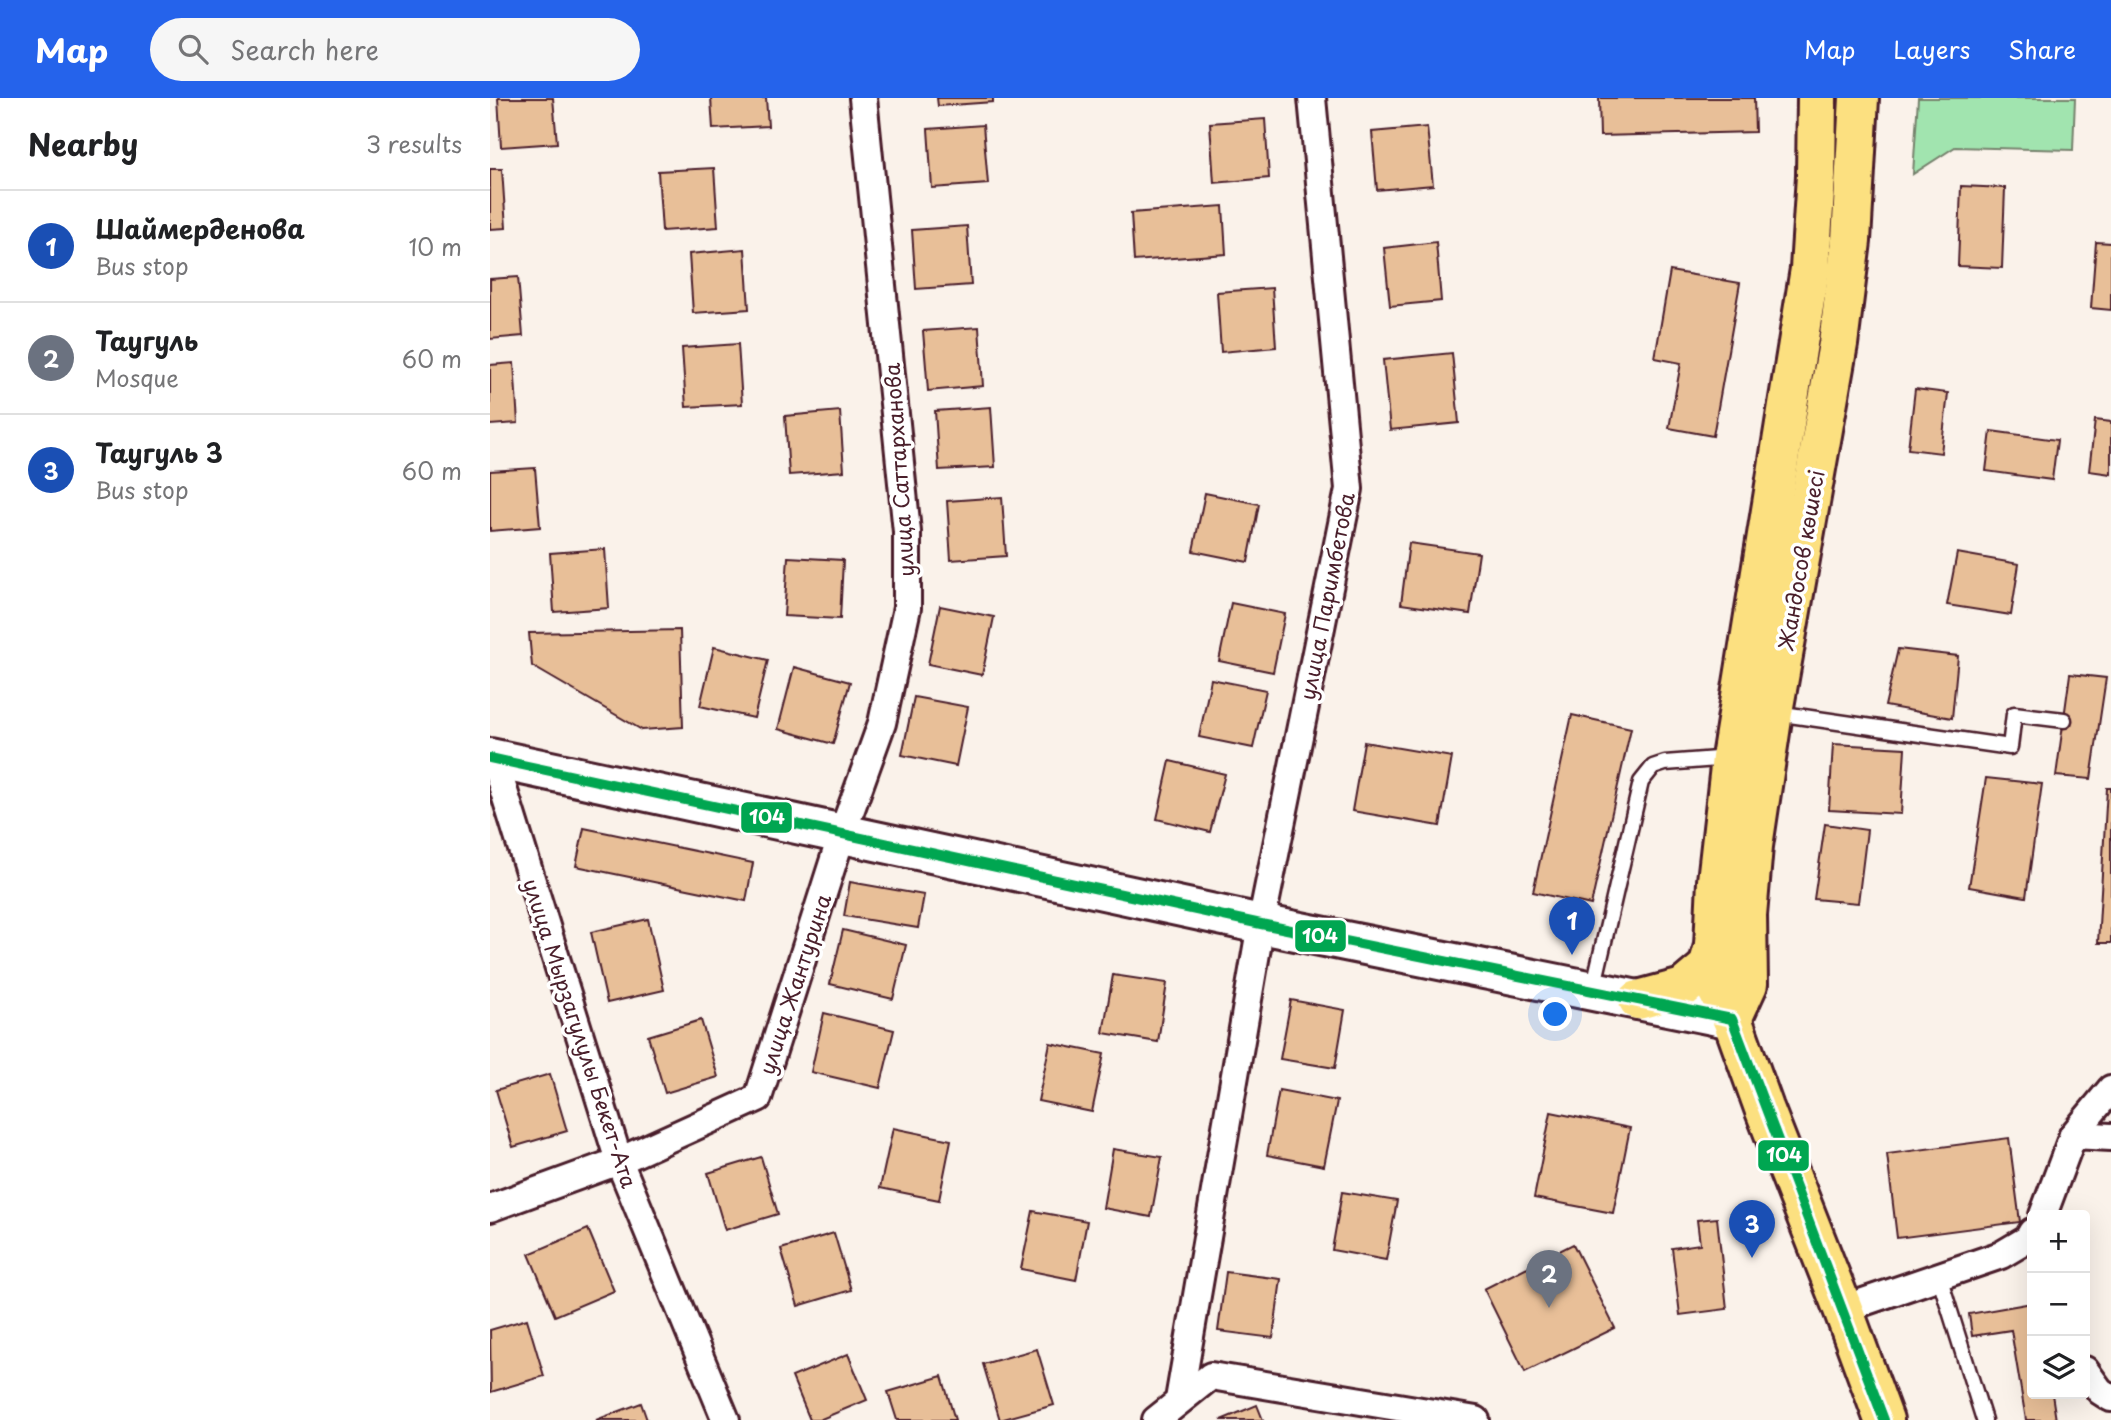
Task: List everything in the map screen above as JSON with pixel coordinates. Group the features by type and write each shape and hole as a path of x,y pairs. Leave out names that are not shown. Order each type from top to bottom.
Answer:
{"main road":[{"name":"Жандосов көшесі","path":"1817,98 1816,176 1810,270 1731,758 1717,881 1714,946 1717,990 1732,1019 1884,1420"},
{"name":"Жандосов көшесі","path":"1732,1019 1748,984 1747,915 1753,846 1773,712 1838,344 1851,241 1859,98"},
{"path":"1638,1000 1683,988 1708,967 1714,946"}],"street":[{"name":"улица Саттарханова","path":"842,834 882,723 907,608 907,532 863,98"},
{"name":"улица Паримбетова","path":"1179,1400 1261,924 1349,489 1312,98"},
{"path":"492,758 1261,924 1732,1019"},
{"name":"улица Мырзагулулы Бекет-Ата","path":"492,758 619,1161 726,1420"},
{"name":"улица Жантурина","path":"490,1208 619,1161 758,1098 842,834"},
{"path":"2045,1210 2073,1135 2111,1089"},
{"path":"2073,1135 2111,1137"},
{"path":"1843,1309 2001,1255 2027,1241"},
{"path":"1156,1420 1211,1376 1476,1420"},
{"path":"2090,1377 2100,1391 2111,1398"}],"lane":[{"path":"1773,712 1811,720 2010,747 2014,714 2064,720"},
{"path":"1593,991 1641,782 1653,767 1665,763 1731,758"},
{"path":"1939,1276 1984,1420"}],"green space":[{"path":"1918,98 2075,98 2073,150 1955,147 1913,174"}],"building":[{"path":"498,98 553,98 557,143 501,147"},
{"path":"711,98 766,98 768,126 713,129"},
{"path":"937,98 993,98 993,102 938,106"},
{"path":"1599,98 1754,98 1755,132 1600,136"},
{"path":"1265,119 1269,178 1214,183 1210,123"},
{"path":"983,125 988,184 932,188 928,129"},
{"path":"1427,127 1433,185 1377,190 1372,132"},
{"path":"714,168 718,227 662,231 658,171"},
{"path":"490,169 502,169 506,228 490,229"},
{"path":"1961,186 2005,188 2002,268 1958,266"},
{"path":"1223,206 1226,254 1134,261 1131,213"},
{"path":"967,226 971,285 916,289 912,230"},
{"path":"1436,242 1441,301 1390,306 1384,248"},
{"path":"2096,242 2111,243 2111,310 2091,308"},
{"path":"745,249 749,309 693,313 689,254"},
{"path":"1670,271 1740,283 1713,436 1669,428 1681,363 1655,358"},
{"path":"518,277 523,336 490,339 490,279"},
{"path":"1272,288 1276,347 1221,352 1217,292"},
{"path":"979,327 983,386 928,391 923,331"},
{"path":"738,344 742,404 686,407 682,348"},
{"path":"1452,353 1459,423 1390,430 1383,360"},
{"path":"514,363 518,423 490,425 490,365"},
{"path":"1915,389 1948,393 1941,453 1908,449"},
{"path":"991,407 995,467 939,470 935,411"},
{"path":"840,411 844,471 789,475 785,416"},
{"path":"2095,420 2111,422 2111,474 2089,471"},
{"path":"1991,431 2057,440 2052,480 1986,471"},
{"path":"535,468 540,527 490,531 490,471"},
{"path":"1205,493 1259,504 1248,562 1193,551"},
{"path":"1002,497 1006,556 951,560 947,501"},
{"path":"1409,543 1479,553 1470,614 1401,604"},
{"path":"605,549 609,608 554,612 550,553"},
{"path":"1957,553 2019,564 2011,615 1947,605"},
{"path":"788,557 843,560 840,619 784,616"},
{"path":"1231,603 1285,614 1273,672 1219,661"},
{"path":"940,606 994,617 982,675 928,664"},
{"path":"680,630 683,727 642,730 532,666 529,633"},
{"path":"714,647 768,660 754,718 700,706"},
{"path":"1898,649 1958,656 1952,718 1885,706"},
{"path":"794,667 850,682 833,744 778,729"},
{"path":"2070,674 2106,678 2091,779 2056,776"},
{"path":"1211,679 1266,690 1253,748 1199,737"},
{"path":"914,697 968,707 956,766 902,755"},
{"path":"1572,715 1631,728 1591,905 1533,892"},
{"path":"1364,742 1452,757 1440,826 1352,811"},
{"path":"1833,744 1905,748 1901,814 1829,810"},
{"path":"1170,761 1225,774 1210,832 1157,819"},
{"path":"1986,778 2042,784 2026,897 1969,887"},
{"path":"2107,788 2111,788 2111,943 2098,943"},
{"path":"1825,824 1867,830 1858,903 1814,899"},
{"path":"584,828 753,863 746,901 576,866"},
{"path":"850,882 924,895 918,928 844,916"},
{"path":"648,919 664,990 607,1003 591,932"},
{"path":"843,930 906,945 893,999 830,984"},
{"path":"1113,975 1167,983 1158,1042 1103,1033"},
{"path":"1291,1000 1345,1010 1335,1068 1280,1059"},
{"path":"824,1013 894,1030 880,1088 811,1072"},
{"path":"701,1020 718,1077 665,1093 648,1036"},
{"path":"1050,1043 1104,1054 1092,1112 1038,1101"},
{"path":"550,1074 567,1131 513,1147 496,1090"},
{"path":"1279,1090 1337,1101 1324,1166 1267,1155"},
{"path":"1551,1112 1630,1128 1613,1213 1534,1198"},
{"path":"893,1128 951,1140 939,1200 880,1188"},
{"path":"2009,1138 2020,1222 1897,1238 1887,1154"},
{"path":"1113,1149 1162,1157 1151,1217 1103,1208"},
{"path":"761,1157 778,1214 725,1230 708,1173"},
{"path":"1342,1192 1397,1201 1386,1260 1332,1250"},
{"path":"1033,1211 1087,1221 1076,1280 1021,1269"},
{"path":"1717,1218 1727,1309 1680,1315 1672,1248 1700,1244 1697,1220"},
{"path":"588,1229 614,1291 555,1316 529,1254"},
{"path":"834,1233 851,1290 798,1306 781,1249"},
{"path":"1573,1244 1615,1328 1525,1372 1484,1289"},
{"path":"1226,1272 1281,1279 1273,1338 1218,1331"},
{"path":"2027,1304 2027,1399 2053,1399 2056,1420 2026,1420 2011,1330 1972,1336 1969,1314"},
{"path":"527,1319 544,1376 491,1392 490,1330"},
{"path":"1037,1349 1054,1405 1000,1420 983,1364"},
{"path":"848,1354 867,1400 819,1420 810,1420 792,1377"},
{"path":"942,1376 955,1420 897,1420 888,1392"},
{"path":"641,1403 647,1420 596,1420"},
{"path":"1257,1405 1263,1420 1221,1420"}],"transit line":[{"name":"104","path":"490,758 1261,924 1732,1019 1884,1420"}],"place":[{"name":"Шаймерденова","path":"1572,955"},
{"name":"Таугуль 3","path":"1752,1258"},
{"name":"Таугуль","path":"1549,1308"}]}
